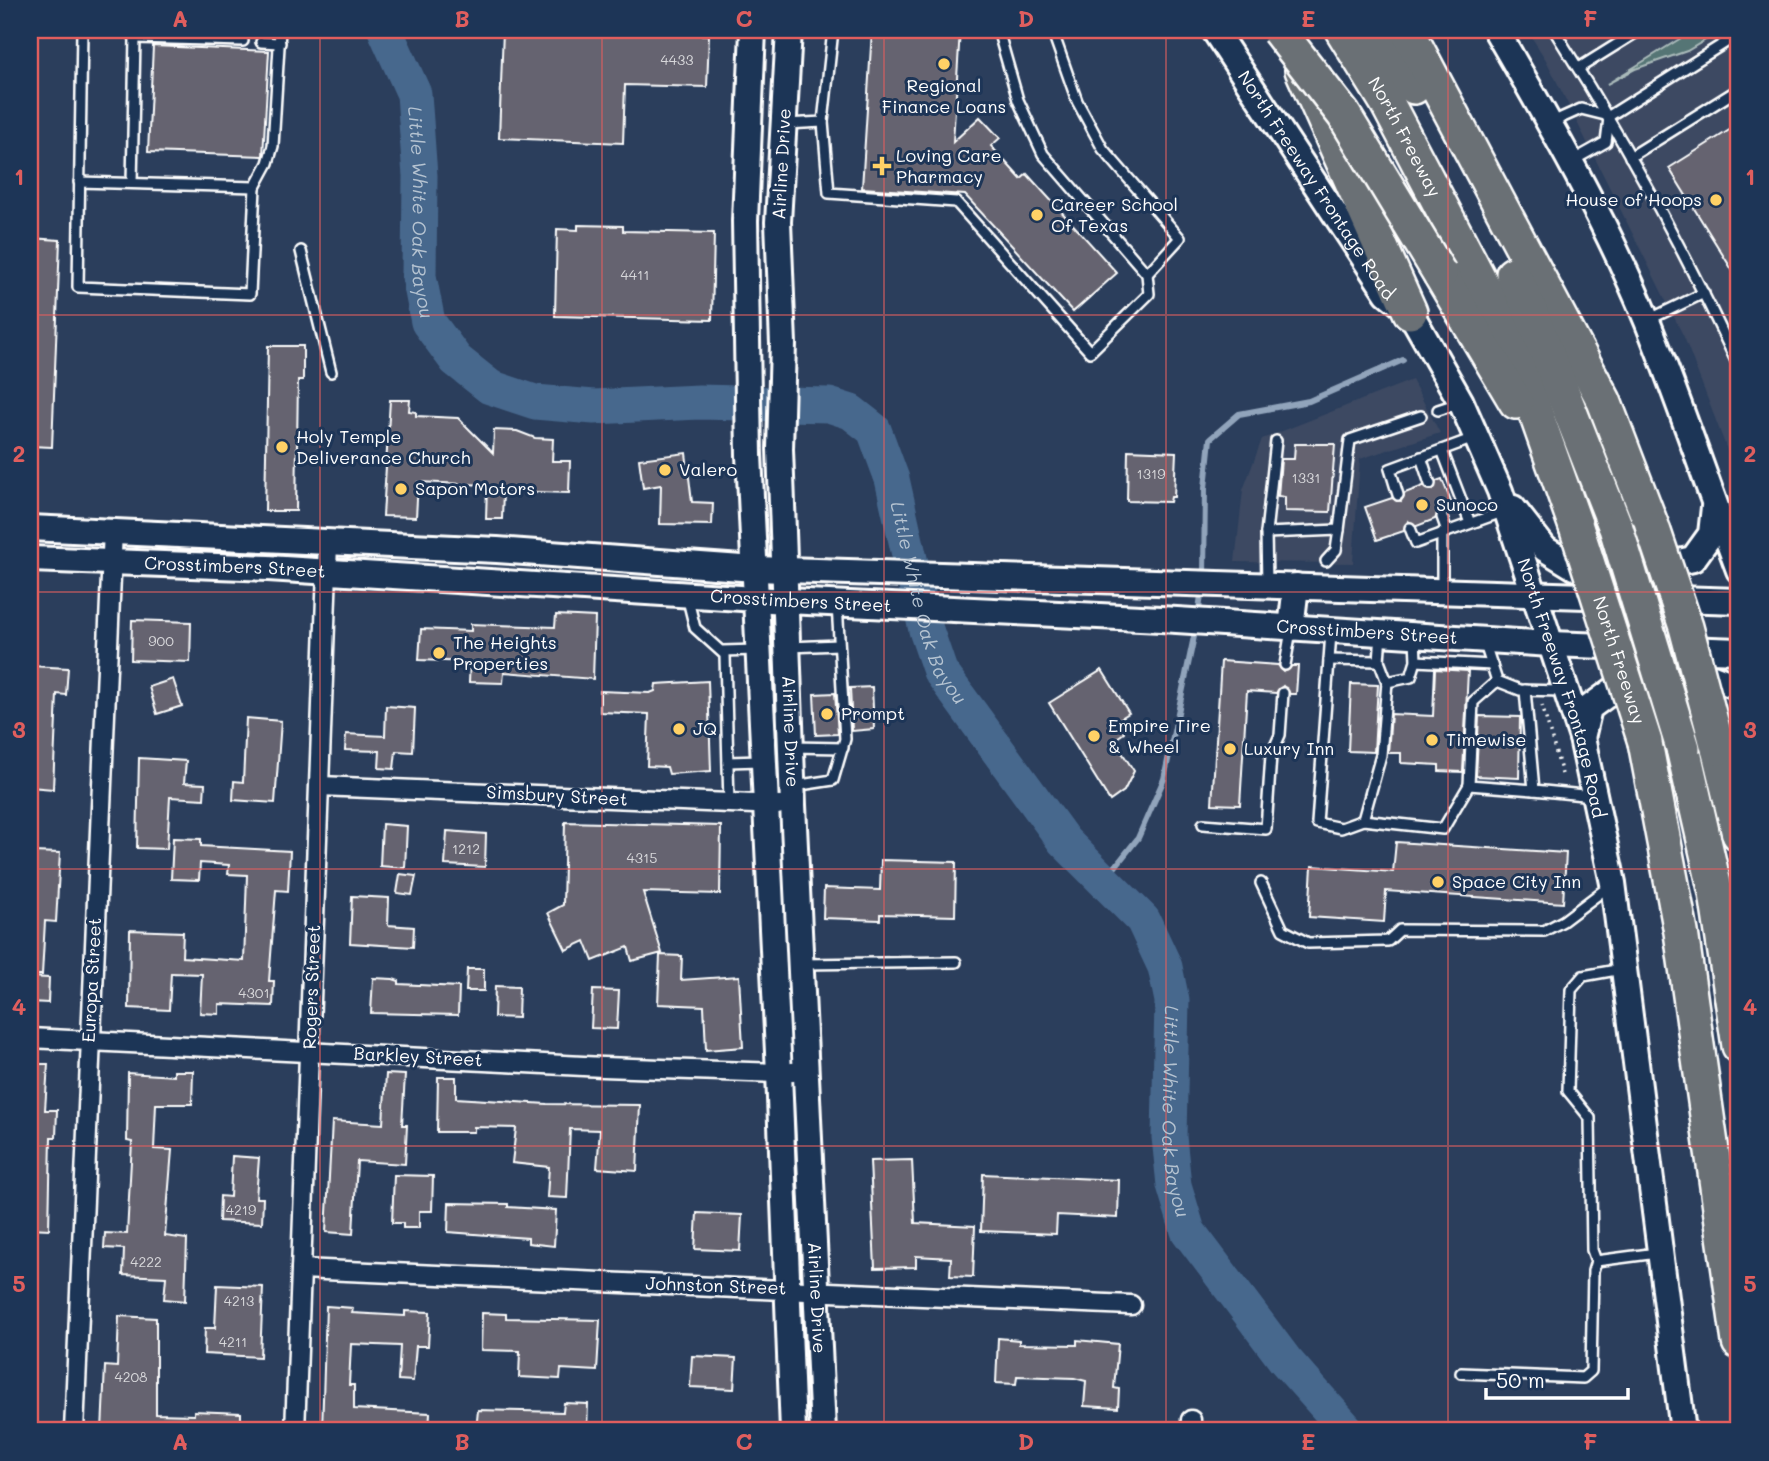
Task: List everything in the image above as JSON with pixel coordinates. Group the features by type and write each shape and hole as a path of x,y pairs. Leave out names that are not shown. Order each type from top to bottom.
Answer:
{"highway":[{"path":"1278,30 1344,115 1562,484"},
{"path":"1284,30 1410,312"},
{"name":"North Freeway","path":"1342,30 1386,101 1507,332 1562,484 1645,743 1681,932 1739,1342"},
{"name":"North Freeway","path":"1379,30 1429,111 1528,305 1616,527 1683,748 1716,893 1739,1046"},
{"path":"1407,30 1604,401 1653,529 1686,627 1739,834"}],"main road":[{"name":"Airline Drive","path":"753,30 745,221 749,455 779,1073 793,1431"},
{"name":"Airline Drive","path":"789,30 778,222 783,344 780,449 793,796 823,1431"},
{"name":"North Freeway Frontage Road","path":"1213,30 1387,293 1410,312 1461,402 1503,501 1536,594 1582,738 1613,883 1683,1431"},
{"path":"1496,30 1572,162 1647,321 1739,569"},
{"path":"745,221 778,222"},
{"path":"1503,501 1545,550 1576,568 1652,568 1693,559 1712,534 1715,504"},
{"name":"Crosstimbers Street","path":"30,527 497,550 755,569 1739,601"},
{"path":"497,550 497,582"},
{"name":"Crosstimbers Street","path":"30,559 1161,619 1551,644 1739,651"},
{"path":"1063,614 1064,578"},
{"path":"1291,628 1296,586"},
{"path":"1582,738 1589,708 1619,686 1710,676 1739,690"}],"street":[{"name":"Europa Street","path":"74,1431 113,530"},
{"name":"Rogers Street","path":"295,1431 328,542"},
{"name":"Simsbury Street","path":"320,786 764,805 793,796"},
{"name":"Barkley Street","path":"30,1038 603,1067 779,1073 806,1071"},
{"name":"Johnston Street","path":"301,1269 1131,1305"}],"lane":[{"path":"82,30 78,287 250,294 255,187 273,146 280,30"},
{"path":"128,30 135,38 132,183"},
{"path":"833,30 824,122 829,193 956,202 1090,352 1149,294 1147,274 1044,154 1018,100 998,30"},
{"path":"1052,30 1077,102 1103,149 1181,238 1147,274"},
{"path":"1554,30 1609,116 1704,293 1739,367"},
{"path":"1579,68 1640,30"},
{"path":"1550,123 1581,109 1609,116 1739,34"},
{"path":"135,38 243,41"},
{"path":"261,42 279,43"},
{"path":"1630,157 1739,89"},
{"path":"1572,162 1606,142 1609,116"},
{"path":"784,124 824,122"},
{"path":"79,182 255,187"},
{"path":"301,251 331,372"},
{"path":"1647,321 1704,293"},
{"path":"1437,410 1461,402"},
{"path":"1326,561 1336,550 1350,440 1421,416"},
{"path":"1398,495 1390,469 1476,437"},
{"path":"1266,584 1266,533 1276,441"},
{"path":"1441,450 1470,523"},
{"path":"1421,457 1430,484"},
{"path":"1410,528 1416,543 1470,523 1503,501"},
{"path":"1442,517 1445,532 1442,590"},
{"path":"1266,533 1339,530"},
{"path":"687,594 695,628 723,652 759,650"},
{"path":"793,796 832,780 845,739 837,603"},
{"path":"1285,665 1291,628"},
{"path":"1331,631 1317,823 1341,828 1363,820 1443,829 1469,785 1473,702 1497,681"},
{"path":"1363,820 1381,755 1387,682 1379,661 1381,634"},
{"path":"1387,682 1410,677 1416,661 1415,636"},
{"path":"1484,640 1497,681"},
{"path":"789,647 839,645"},
{"path":"723,652 729,804"},
{"path":"1329,660 1379,661"},
{"path":"1416,661 1492,665"},
{"path":"1497,681 1525,690 1566,691"},
{"path":"1525,690 1535,790"},
{"path":"1203,824 1266,829 1271,755 1280,735 1283,694"},
{"path":"792,747 842,748"},
{"path":"728,762 762,761"},
{"path":"1469,785 1594,796"},
{"path":"1261,883 1283,930 1308,943 1388,941 1400,930 1544,931 1563,921 1613,883"},
{"path":"801,964 956,962"},
{"path":"1461,1373 1587,1375 1591,1371 1592,1271 1596,1261 1592,1250 1590,1118 1568,1091 1572,990 1578,979 1623,969"},
{"path":"1596,1261 1659,1252"}],"shaded area":[{"path":"1527,30 1739,30 1739,481 1684,337 1546,60"},
{"path":"1412,380 1440,433 1360,459 1353,563 1235,562 1243,490 1262,439"}],"green space":[{"path":"1694,30 1722,30 1687,51 1635,69 1607,84"}],"building":[{"path":"503,30 709,35 707,87 625,85 623,143 499,138"},
{"path":"872,30 960,30 953,142 980,117 1000,138 991,146 1021,179 1027,174 1117,273 1073,312 965,195 862,188"},
{"path":"153,46 269,51 263,156 148,152"},
{"path":"1739,124 1739,281 1669,168"},
{"path":"578,225 623,226 623,231 714,233 712,320 555,316 557,229 578,230"},
{"path":"30,238 60,240 52,447 30,446"},
{"name":"Holy Temple Deliverance Church","path":"268,346 303,346 303,380 298,380 296,511 265,511"},
{"path":"390,400 410,400 409,411 416,412 416,416 458,418 493,453 494,430 517,431 535,438 553,439 552,461 570,461 569,493 503,491 502,519 486,519 487,485 418,482 416,517 383,516"},
{"path":"1295,444 1335,444 1330,512 1285,511 1285,497 1278,496 1281,459 1294,459"},
{"path":"1128,450 1176,452 1174,497 1171,497 1170,502 1127,501"},
{"path":"686,453 692,502 713,503 712,525 660,524 661,485 643,488 639,459"},
{"name":"Sunoco","path":"1442,479 1455,512 1448,514 1439,511 1435,519 1417,526 1408,521 1404,531 1377,540 1365,507 1392,498 1401,501 1405,493 1423,486 1433,490 1436,481"},
{"path":"556,615 595,617 593,679 504,672 503,683 469,682 470,662 419,660 421,629 471,631 471,624 555,627"},
{"path":"132,620 191,622 190,662 131,660"},
{"name":"Luxury Inn","path":"1221,661 1278,665 1284,672 1292,666 1298,666 1296,694 1290,694 1283,686 1276,693 1247,691 1240,805 1212,804"},
{"path":"30,666 68,668 66,695 57,694 53,789 30,787"},
{"path":"1435,669 1468,671 1463,772 1439,771 1439,765 1401,763 1401,753 1388,753 1391,714 1433,716"},
{"name":"Empire Tire & Wheel","path":"1102,670 1129,713 1116,721 1124,733 1114,740 1134,771 1124,791 1110,801 1049,703"},
{"path":"173,679 182,706 157,714 149,687"},
{"name":"JQ","path":"708,681 711,771 669,774 667,767 647,766 649,714 600,712 600,691 650,693 655,691 656,684"},
{"path":"1351,684 1378,685 1374,752 1348,751"},
{"name":"Prompt","path":"872,687 874,729 852,731 850,688"},
{"name":"Prompt","path":"835,693 838,734 816,735 814,694"},
{"path":"386,706 415,708 413,752 396,751 394,769 379,768 380,751 345,750 346,734 385,736"},
{"path":"1479,716 1520,717 1519,778 1476,776"},
{"path":"246,718 281,721 275,803 233,800 234,781 243,782"},
{"path":"139,758 186,761 184,783 205,784 204,799 170,797 167,849 137,848"},
{"path":"565,822 721,826 720,894 643,892 662,953 632,961 628,947 593,961 585,941 566,950 548,913 563,905"},
{"path":"382,824 407,826 405,868 380,866"},
{"path":"447,831 486,834 485,867 445,865"},
{"path":"173,838 201,839 201,846 290,851 288,891 276,890 269,981 274,981 273,1006 219,1004 219,1014 200,1013 202,974 171,973 169,1010 129,1008 130,930 183,932 182,957 244,961 247,875 228,874 229,865 200,863 199,880 171,879"},
{"name":"Space City Inn","path":"1396,842 1566,853 1563,903 1386,891 1384,922 1309,917 1312,866 1393,872"},
{"path":"32,852 60,853 56,922 45,921 42,975 30,975"},
{"path":"881,860 956,862 955,916 880,914 880,920 823,918 824,888 880,890"},
{"path":"400,874 416,876 412,895 397,893"},
{"path":"352,896 389,898 388,925 414,927 413,947 350,943"},
{"path":"660,955 682,956 681,980 739,976 743,1047 706,1050 704,1006 658,1004"},
{"path":"467,969 484,969 484,991 466,991"},
{"path":"30,977 49,978 48,1003 30,1002"},
{"path":"373,978 393,979 399,981 399,984 459,987 458,1015 371,1013"},
{"path":"495,986 519,987 518,1018 494,1017"},
{"path":"593,990 619,991 617,1029 591,1028"},
{"path":"30,1064 48,1064 45,1110 57,1110 56,1137 51,1137 49,1229 30,1228"},
{"path":"174,1071 193,1071 192,1104 156,1104 154,1149 172,1150 165,1236 187,1239 185,1301 164,1299 166,1277 123,1275 124,1249 104,1248 105,1233 127,1234 132,1142 127,1141 128,1073 174,1076"},
{"path":"386,1074 405,1075 402,1125 407,1125 405,1164 357,1161 353,1234 326,1232 332,1121 383,1124"},
{"path":"438,1077 456,1077 456,1098 547,1104 640,1105 637,1171 597,1168 600,1130 570,1129 567,1198 547,1197 549,1167 512,1163 516,1128 474,1127 474,1132 437,1132"},
{"path":"232,1156 259,1158 256,1198 263,1198 262,1223 219,1221 220,1196 230,1197"},
{"path":"912,1160 915,1223 975,1226 973,1277 950,1276 951,1258 916,1256 916,1267 875,1268 870,1161"},
{"path":"983,1174 1119,1180 1118,1218 1057,1215 1056,1234 981,1231"},
{"path":"394,1175 433,1176 432,1211 419,1211 419,1228 403,1228 403,1223 392,1223"},
{"path":"449,1203 508,1204 508,1207 556,1210 554,1246 528,1243 528,1238 448,1232"},
{"path":"697,1213 742,1215 740,1251 695,1249"},
{"path":"217,1285 263,1287 260,1357 204,1354 205,1328 215,1328"},
{"path":"326,1306 353,1308 352,1313 405,1316 405,1311 430,1312 428,1346 416,1346 413,1381 398,1380 400,1346 351,1344 349,1385 354,1385 354,1409 430,1413 429,1431 322,1431"},
{"path":"482,1313 506,1314 506,1318 600,1320 597,1371 561,1369 560,1379 519,1377 520,1351 481,1350"},
{"path":"119,1316 156,1318 156,1414 194,1415 194,1411 241,1413 241,1431 102,1431 105,1366 117,1367"},
{"path":"998,1338 1019,1340 1019,1344 1077,1345 1077,1340 1118,1344 1114,1388 1119,1389 1118,1408 1084,1406 1086,1381 1074,1378 1017,1376 1016,1384 996,1383"},
{"path":"692,1356 736,1358 734,1389 690,1387"},
{"path":"564,1403 588,1404 587,1431 476,1431 478,1410 563,1412"}],"waterway":[{"name":"Little White Oak Bayou","path":"385,30 414,94 420,176 419,276 428,322 456,360 490,387 535,402 594,407 699,402 829,405 851,412 874,430 892,479 926,630 940,671 1064,841 1143,920 1165,967 1172,1001 1169,1137 1174,1185 1188,1231 1285,1360 1348,1431"},
{"path":"1204,578 1205,488 1210,439 1239,414 1309,401 1403,360"},
{"path":"1198,616 1202,589"},
{"path":"1104,881 1138,838 1164,779 1196,627"}],"place":[{"name":"Regional Finance Loans","path":"944,64"},
{"name":"Loving Care Pharmacy","path":"882,166"},
{"name":"House of Hoops","path":"1716,200"},
{"name":"Career School Of Texas","path":"1037,215"},
{"name":"Holy Temple Deliverance Church","path":"282,447"},
{"name":"Valero","path":"665,470"},
{"name":"Sapon Motors","path":"401,489"},
{"name":"Sunoco","path":"1422,505"},
{"name":"The Heights Properties","path":"439,653"},
{"name":"Prompt","path":"827,714"},
{"name":"JQ","path":"679,729"},
{"name":"Empire Tire & Wheel","path":"1094,736"},
{"name":"Timewise","path":"1432,740"},
{"name":"Luxury Inn","path":"1230,749"},
{"name":"Space City Inn","path":"1438,882"}]}
